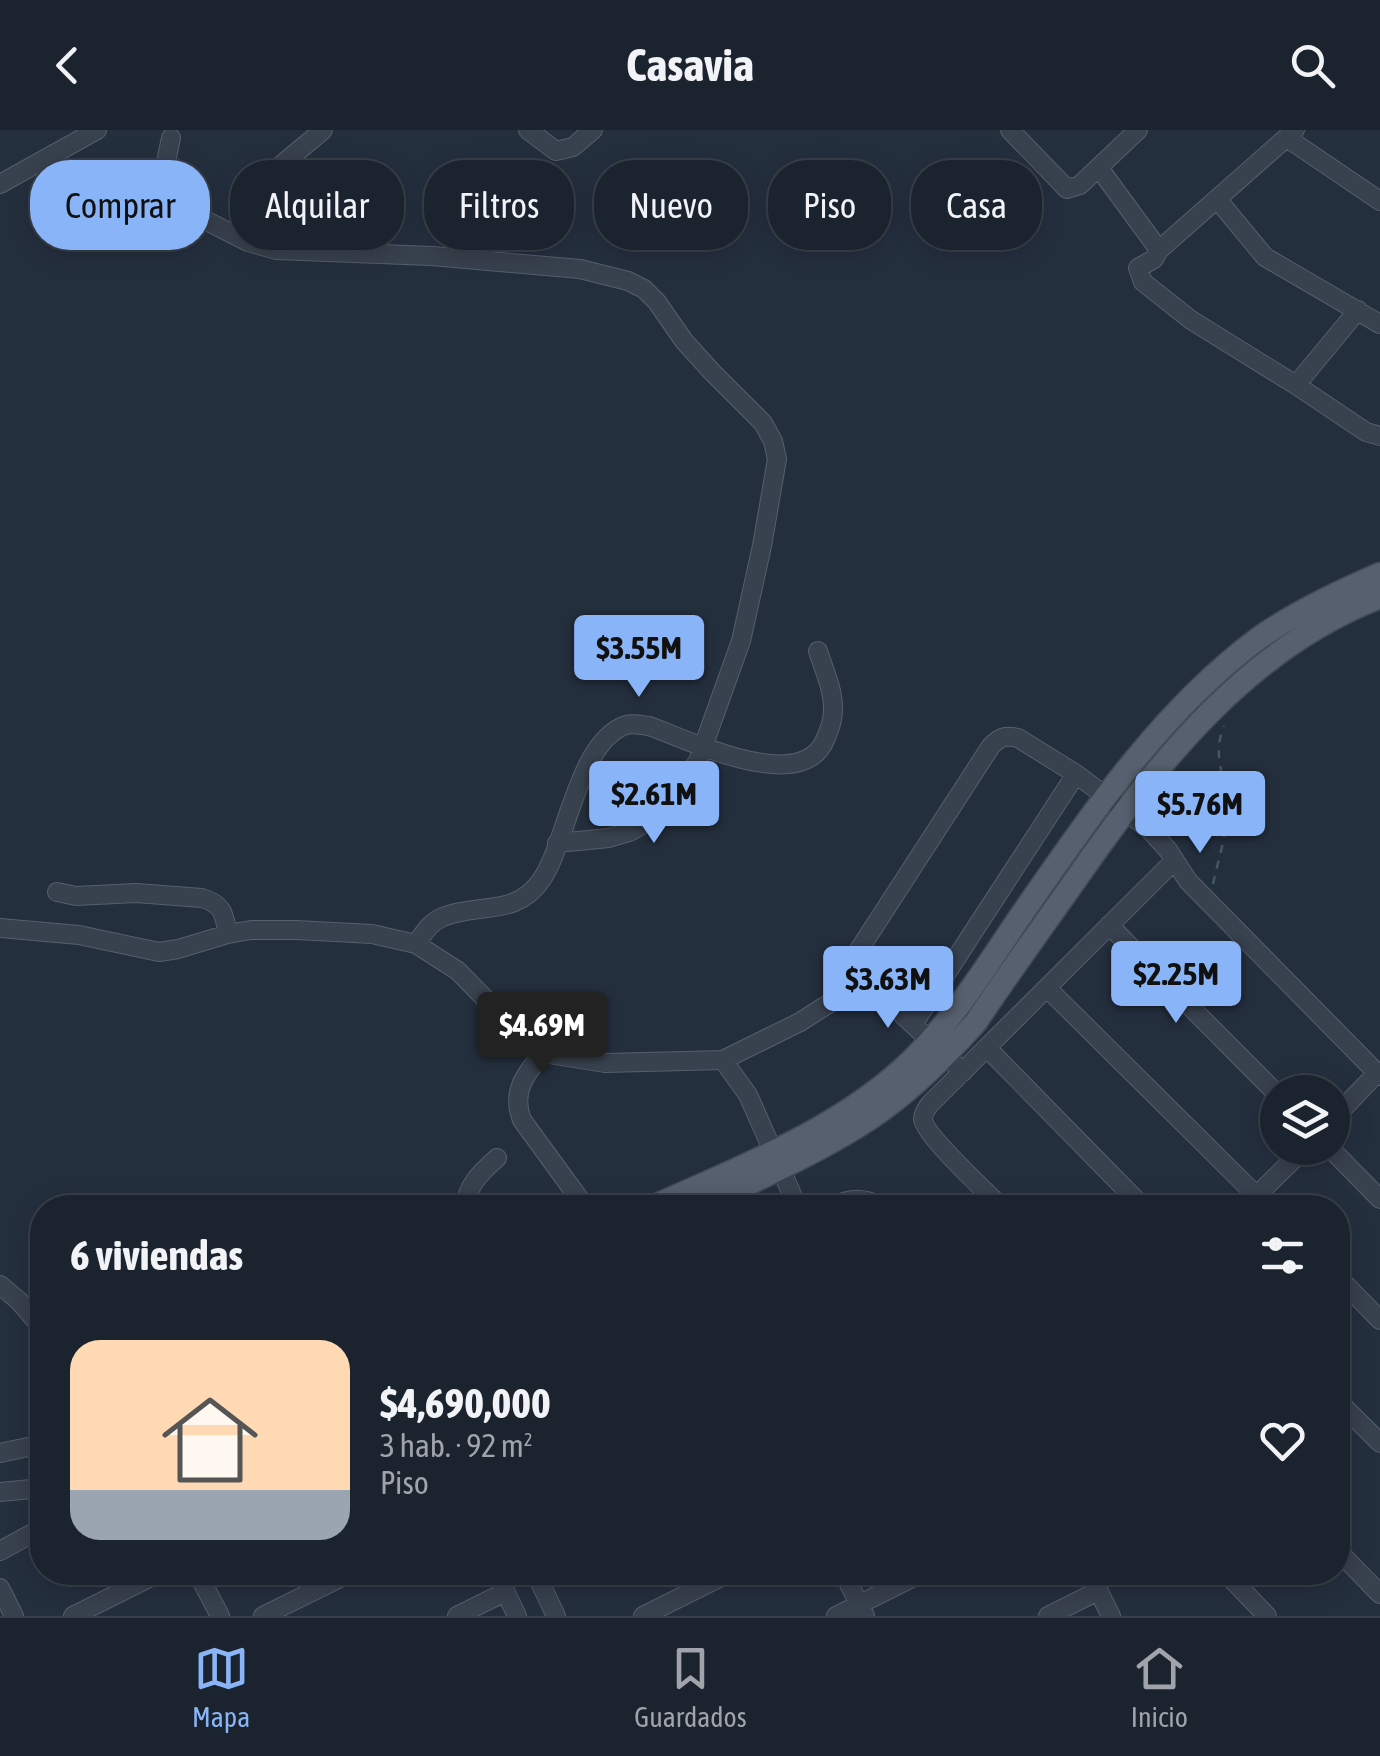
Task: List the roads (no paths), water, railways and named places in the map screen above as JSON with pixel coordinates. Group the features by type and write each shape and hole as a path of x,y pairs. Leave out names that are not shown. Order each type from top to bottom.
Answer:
{"main road":[{"path":"1115,804 1159,730 1196,692 1249,647 1311,607 1380,574"},
{"path":"720,1195 938,1047 945,1026 1040,888 1115,804 1269,659 1322,623 1380,597"},
{"path":"684,1195 775,1160"}],"street":[{"path":"0,184 98,130"},
{"path":"288,160 323,130"},
{"path":"528,130 556,151 573,147 592,130"},
{"path":"1010,130 1067,189 1080,185 1138,130"},
{"path":"168,133 164,176 186,207 230,234"},
{"path":"1380,201 1291,134 1138,268 1143,282 1191,320 1366,432 1380,436"},
{"path":"1098,168 1156,254"},
{"path":"1218,200 1265,257 1380,324"},
{"path":"276,250 432,256 580,270 628,281 657,302 694,352 763,423 773,441 777,459 741,640 698,761 666,807 650,821 609,838 558,842"},
{"path":"1296,385 1358,310"},
{"path":"416,944 430,925 442,917 502,907 533,890 543,878 573,798 595,753 624,726 649,726 770,765 808,761 821,750 834,713 818,651"},
{"path":"963,1072 866,980 854,963 858,949 991,746 1005,736 1018,738 1076,774 1156,836 1188,881 1378,1074 1350,1102"},
{"path":"914,1024 1076,774"},
{"path":"989,1195 926,1128 924,1119 930,1104 1174,861"},
{"path":"57,892 76,896 136,893 202,898 224,913 228,934"},
{"path":"1109,925 1260,1076"},
{"path":"0,928 79,936 158,952 251,930 372,934 416,944 458,972 518,1035 544,1053 605,1062 723,1060 800,1022 866,980"},
{"path":"1047,988 1248,1195"},
{"path":"987,1048 1131,1195"},
{"path":"544,1053 525,1074 518,1091 518,1109 577,1195"},
{"path":"723,1060 748,1096 792,1195"},
{"path":"469,1195 480,1174 497,1158"},
{"path":"1263,1195 1290,1165"},
{"path":"1347,1165 1380,1199"},
{"path":"0,1284 30,1314"},
{"path":"1350,1289 1380,1320"},
{"path":"1350,1413 1380,1443"},
{"path":"0,1453 30,1447"},
{"path":"0,1492 30,1489"},
{"path":"0,1551 30,1535"},
{"path":"1350,1563 1380,1594"},
{"path":"73,1616 135,1585"},
{"path":"204,1585 220,1616"},
{"path":"263,1616 326,1585"},
{"path":"502,1585 517,1616"},
{"path":"541,1585 556,1616"},
{"path":"643,1616 705,1585"},
{"path":"850,1585 862,1610"},
{"path":"836,1616 862,1610 903,1585"},
{"path":"1095,1585 1111,1616"},
{"path":"1237,1585 1266,1616"},
{"path":"0,1588 14,1616"},
{"path":"1048,1616 1098,1591"},
{"path":"457,1616 505,1592"}]}
